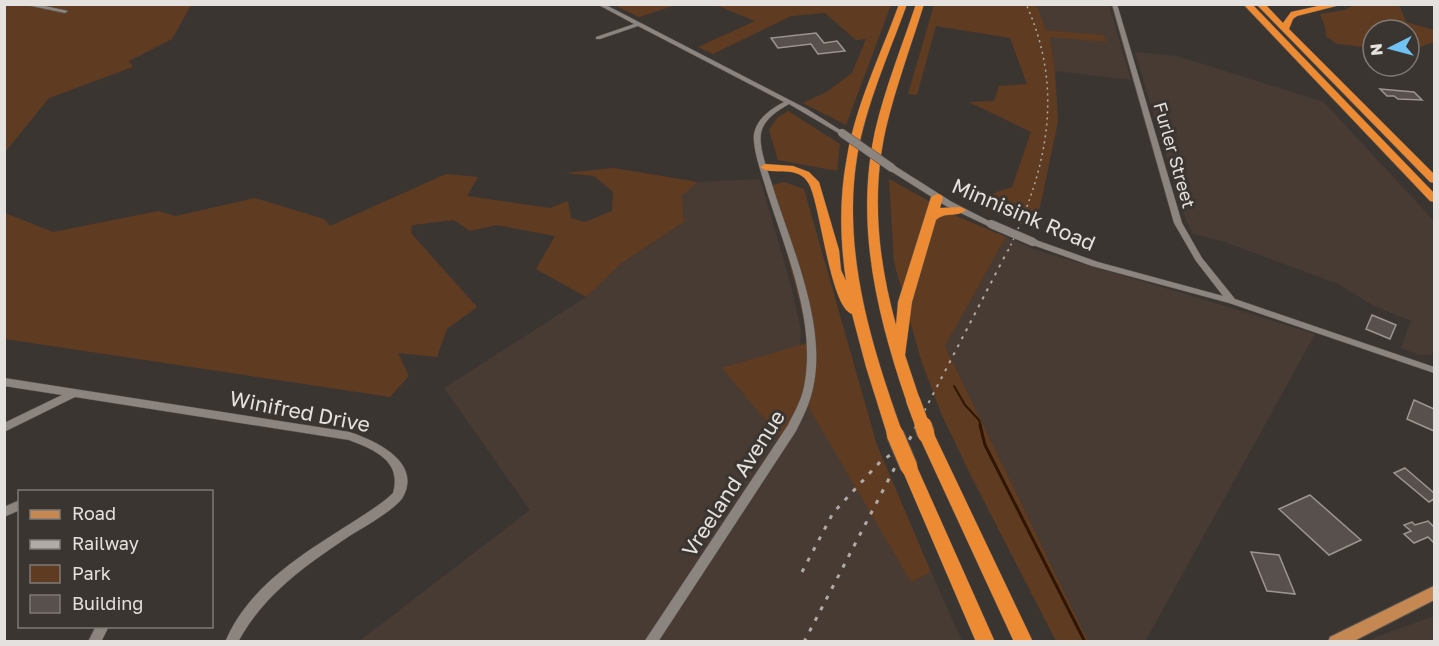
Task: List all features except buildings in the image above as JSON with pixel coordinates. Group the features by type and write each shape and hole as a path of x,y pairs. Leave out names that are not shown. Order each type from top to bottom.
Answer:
{"highway":[{"path":"903,4 862,121 850,169 848,214 853,284 865,338 895,434 986,642"},
{"path":"920,4 883,121 877,148 872,196 872,230 878,279 899,359 926,434 1024,642"},
{"path":"1247,4 1434,199"},
{"path":"1260,4 1434,180"},
{"path":"1300,4 1323,4"},
{"path":"1285,29 1289,18 1294,14 1340,4"},
{"path":"765,167 792,168 808,176 815,184 835,270 865,338"},
{"path":"899,359 905,302 937,197"},
{"path":"930,219 939,211 960,210"}],"main road":[{"path":"1335,642 1434,593"}],"street":[{"path":"24,4 65,11"},
{"name":"Minnisink Road","path":"598,4 789,102 842,133 937,197 991,224 1095,264 1232,301 1434,370"},
{"name":"Furler Street","path":"1114,4 1178,223 1200,260 1232,301"},
{"path":"598,38 637,25"},
{"name":"Vreeland Avenue","path":"650,642 792,428 808,388 811,359 806,315 757,141 759,128 775,109 789,102"},
{"name":"Winifred Drive","path":"4,382 350,436 380,448 400,470 403,478 398,496 274,583 258,598 243,618 231,642"},
{"path":"4,428 74,393"},
{"path":"4,512 18,506"},
{"path":"94,642 102,628"}],"shaded area":[{"path":"1037,5 1109,5 1131,80 1055,71 1050,36 1105,42 1104,35 1046,30"},
{"path":"1135,52 1177,56 1324,102 1434,221 1434,351 1431,355 1419,355 1401,348 1411,321 1374,306 1338,284 1225,242 1193,234 1185,218"},
{"path":"760,179 792,289 801,331 798,386 911,582 931,572 962,641 358,642 530,510 444,388 586,297 622,263 684,222 682,196 698,182"},
{"path":"1006,237 1039,251 1315,334 1145,642 1088,641 945,346"},
{"path":"1434,616 1434,641 1367,641 1376,637"}],"green space":[{"path":"5,5 191,5 172,39 129,61 133,67 49,98 5,152"},
{"path":"614,5 676,5 639,17"},
{"path":"716,5 891,5 846,125 803,103 828,91 852,73 866,39 856,40 825,13 791,16 713,54 698,47 755,21"},
{"path":"934,5 1037,5 1046,30 1104,35 1106,42 1050,37 1058,122 1035,230 985,209 994,193 1012,187 1031,132 969,102 994,101 999,86 1027,84 1010,38 936,26 917,95 908,94"},
{"path":"1354,5 1399,5 1404,18 1361,18 1361,47 1337,44 1326,36 1320,14 1345,10"},
{"path":"1421,26 1434,30 1434,42 1421,47"},
{"path":"788,111 840,144 837,171 778,160 769,130 777,118"},
{"path":"614,168 698,182 682,196 684,222 622,263 586,297 536,269 555,236 496,225 470,231 454,220 412,225 411,233 477,307 447,329 437,357 398,353 409,376 390,397 5,339 5,213 53,232 158,211 176,216 255,198 324,219 330,226 446,174 478,177 467,196 550,208 568,201 571,218 585,222 612,211 613,192 594,176 565,173"},
{"path":"889,179 954,215 1006,237 945,346 1088,641 1056,641 941,413 921,360 894,262"},
{"path":"784,182 804,189 877,445 931,572 911,582 805,401 784,442 722,368 810,342 769,186"}],"waterway":[{"path":"954,386 965,405 979,420 981,427"},
{"path":"980,425 985,445 1085,642"}],"railway":[{"path":"1008,251 1033,190 1046,129 1048,98 1045,67 1038,36 1026,4"},
{"path":"916,427 1008,250"},
{"path":"804,642 917,425"},
{"path":"802,572 833,513 880,462 906,444"}]}
